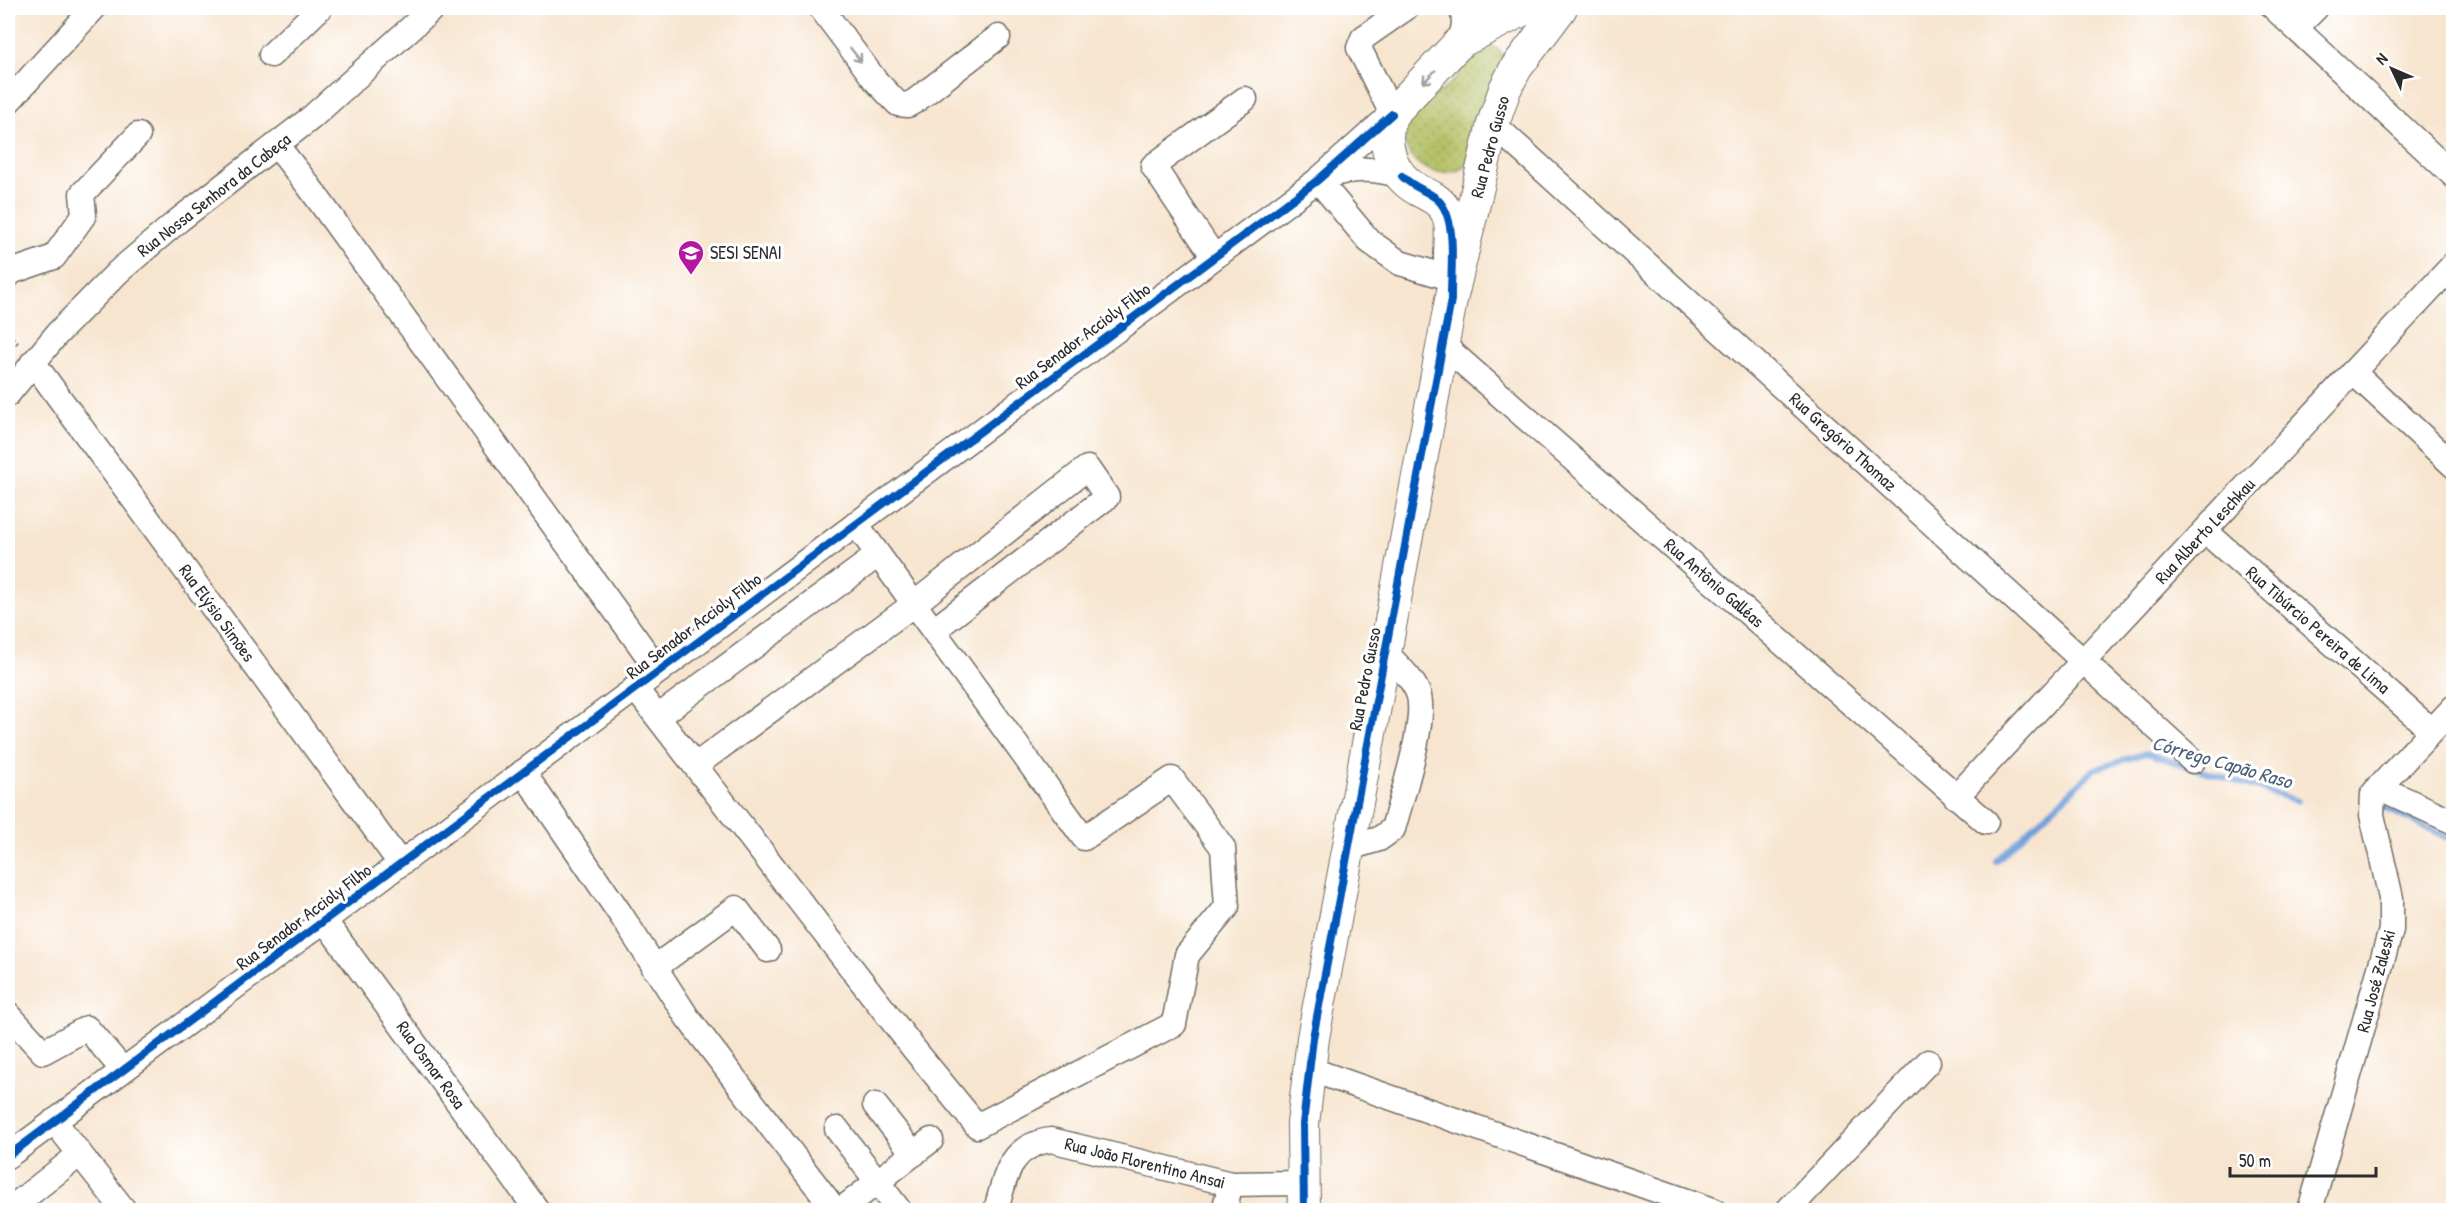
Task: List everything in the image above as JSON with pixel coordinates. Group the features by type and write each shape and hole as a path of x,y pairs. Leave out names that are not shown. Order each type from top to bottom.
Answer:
{"main road":[{"path":"1401,176 1388,151 1387,125 1392,114 1460,42 1491,15 1526,8"},
{"name":"Rua Pedro Gusso","path":"1303,1197 1302,1124 1309,1069 1442,344 1450,289 1493,124 1505,89 1525,55 1561,8"},
{"path":"1491,15 1517,33 1525,47 1525,55"},
{"name":"Rua Pedro Gusso","path":"1401,176 1419,190 1437,199 1448,215 1450,289"},
{"path":"1428,193 1443,197 1456,196 1478,186"}],"street":[{"path":"8,102 94,8"},
{"path":"271,55 320,8"},
{"name":"Rua Nossa Senhora da Cabeça","path":"8,394 33,362 87,302 149,245 277,146 361,75 433,8"},
{"path":"821,8 875,80 898,104 908,105 998,38"},
{"path":"1392,114 1359,48 1363,38 1406,8"},
{"path":"1460,42 1464,25 1463,8"},
{"path":"2274,8 2454,176"},
{"path":"2296,28 2316,8"},
{"path":"1214,257 1153,166 1245,99"},
{"name":"Rua Senador Accioly Filho","path":"8,1156 1318,180 1392,114"},
{"name":"Rua Gregório Thomaz","path":"1493,124 2193,761"},
{"path":"8,276 11,272 54,257 84,215 82,194 138,135"},
{"path":"277,146 308,185 659,671"},
{"name":"Rua Senador Accioly Filho","path":"1318,180 1338,172 1366,168 1401,176"},
{"path":"1318,180 1370,241 1400,264 1450,289"},
{"name":"Rua Alberto Leschkau","path":"1956,797 2454,264"},
{"name":"Rua Antônio Galléas","path":"1442,344 1986,822"},
{"name":"Rua Elýsio Simões","path":"33,362 400,863"},
{"path":"2353,372 2454,466"},
{"path":"696,765 915,604 1087,468 1107,497 934,630"},
{"path":"635,688 914,1049 977,1126 1174,1024 1187,955 1227,907 1223,848 1172,779 1084,838 856,524"},
{"name":"Rua Tibúrcio Pereira de Lima","path":"2205,531 2431,730"},
{"path":"658,717 878,555"},
{"path":"1349,848 1379,839 1393,829 1420,722 1419,696 1410,679 1385,652"},
{"path":"2454,707 2378,787 2454,822"},
{"path":"523,772 621,915 687,1017 835,1210"},
{"name":"Rua José Zaleski","path":"2310,1210 2391,930 2391,898 2372,815 2372,802 2378,787"},
{"path":"654,968 736,908 768,950"},
{"name":"Rua Osmar Rosa","path":"324,920 537,1210"},
{"path":"8,1014 43,1052 87,1029 123,1070"},
{"path":"1788,1210 1928,1062"},
{"path":"1309,1069 1713,1210"},
{"path":"841,1210 923,1147 875,1105"},
{"path":"54,1121 124,1210"},
{"path":"837,1130 899,1210"},
{"name":"Rua João Florentino Ansai","path":"996,1210 1009,1169 1025,1148 1037,1142 1062,1141 1231,1184 1303,1197"},
{"path":"9,1210 80,1154"},
{"path":"1224,1210 1231,1184"}],"path":[{"path":"8,334 15,339"}],"green space":[{"path":"1490,44 1499,50 1505,60 1471,164 1459,170 1447,172 1436,172 1426,168 1409,153 1404,142 1401,129 1405,121 1456,79 1469,55"}],"waterway":[{"name":"Córrego Capão Raso","path":"1996,861 2095,769 2146,753 2298,801"},
{"name":"Córrego Capão Raso","path":"2381,806 2454,841"}],"cycle path":[{"path":"8,1156 1318,180 1392,114"},
{"path":"1304,1210 1303,1124 1313,1038 1451,300 1451,232 1444,208 1437,199 1402,176"}],"place":[{"name":"SESI SENAI","path":"691,276"}]}
